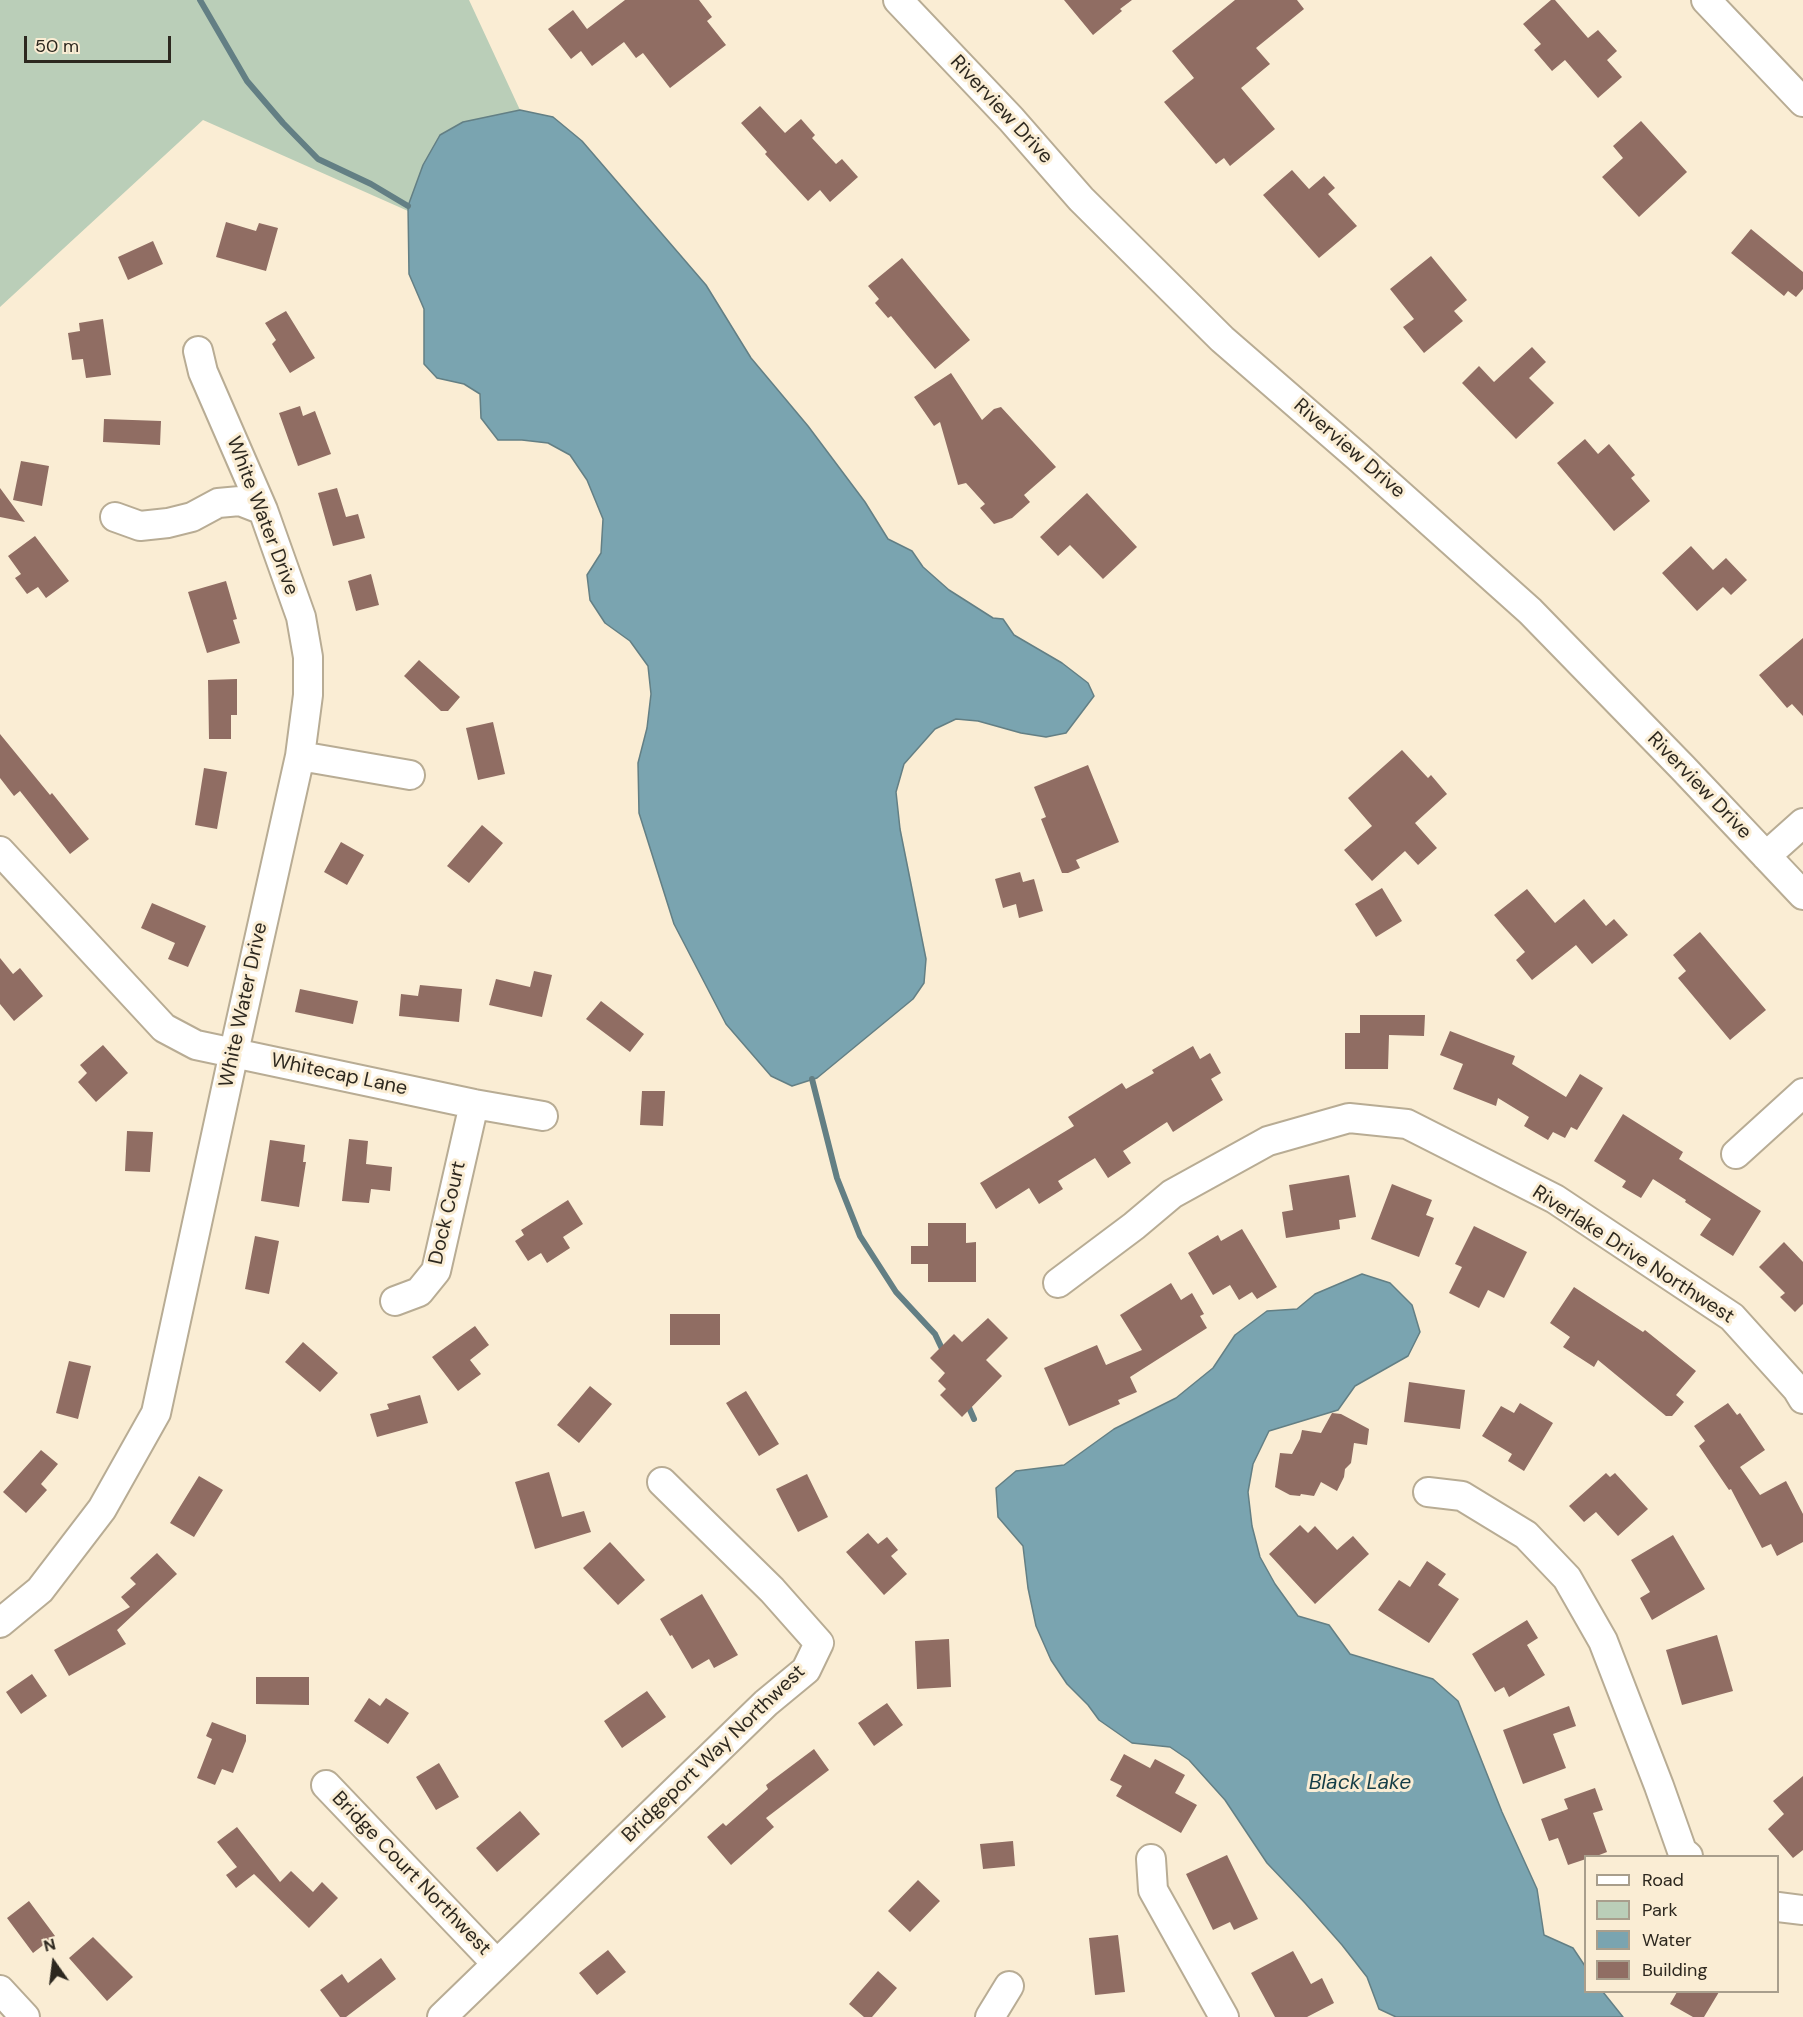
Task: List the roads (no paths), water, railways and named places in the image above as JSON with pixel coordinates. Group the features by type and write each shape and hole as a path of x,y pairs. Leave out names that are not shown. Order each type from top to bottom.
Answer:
{"street":[{"name":"Riverview Drive","path":"898,0 1011,119 1081,199 1222,339 1530,611 1803,895"},
{"path":"1706,0 1803,102"},
{"name":"White Water Drive","path":"0,1623 40,1590 102,1509 156,1413 300,756 308,695 308,657 302,617 264,510 203,372 198,351"},
{"path":"115,517 140,526 168,523 192,517 218,503 240,501 264,510"},
{"path":"300,756 411,775"},
{"path":"1766,856 1803,823"},
{"name":"Whitecap Lane","path":"0,851 164,1028 196,1045 474,1104 543,1116"},
{"path":"1736,1154 1803,1093"},
{"name":"Dock Court","path":"395,1301 419,1292 436,1271 474,1104"},
{"name":"Riverlake Drive Northwest","path":"1058,1283 1134,1226 1172,1194 1268,1141 1349,1118 1407,1124 1555,1199 1732,1317 1797,1389 1803,1399"},
{"name":"Bridgeport Way Northwest","path":"442,2017 766,1703 806,1670 819,1643 772,1590 662,1482"},
{"path":"1428,1492 1462,1496 1526,1535 1567,1578 1603,1641 1682,1851 1686,1855"},
{"name":"Bridge Court Northwest","path":"326,1785 496,1963"},
{"path":"1151,1859 1153,1890 1224,2017"},
{"path":"1779,1907 1803,1910"},
{"path":"990,2017 1009,1986"},
{"path":"0,1990 25,2017"}],"water":[{"path":"520,110 553,117 582,141 706,285 751,358 808,426 865,502 888,539 912,551 923,567 949,590 993,618 1003,619 1014,635 1062,663 1088,683 1094,696 1066,733 1046,737 1021,733 978,721 956,719 935,729 904,764 896,792 900,829 926,959 924,983 913,999 817,1078 792,1086 771,1076 726,1024 674,924 639,813 638,763 647,728 651,694 648,666 630,641 605,623 590,600 587,575 601,553 603,519 587,480 570,455 548,443 498,440 481,418 480,394 464,384 437,378 424,364 424,309 409,274 408,206 423,165 440,135 463,122"},
{"name":"Black Lake","path":"1362,1274 1390,1283 1412,1305 1420,1332 1408,1356 1355,1386 1338,1410 1269,1431 1253,1464 1248,1492 1252,1526 1260,1557 1275,1584 1298,1616 1329,1625 1350,1654 1433,1679 1458,1701 1502,1812 1537,1889 1544,1935 1573,1948 1584,1964 1584,1993 1604,1993 1623,2017 1396,2017 1379,2009 1367,1977 1342,1945 1267,1863 1225,1800 1189,1760 1170,1747 1132,1743 1099,1720 1067,1684 1051,1660 1036,1626 1028,1588 1023,1546 998,1517 996,1488 1016,1471 1064,1465 1114,1429 1176,1398 1213,1368 1235,1335 1267,1311 1297,1309 1315,1294"}],"waterway":[{"path":"200,0 247,81 318,159 371,184 408,206"},
{"path":"812,1079 837,1178 860,1236 896,1292 935,1334 944,1353"},
{"path":"967,1403 974,1419"}]}
